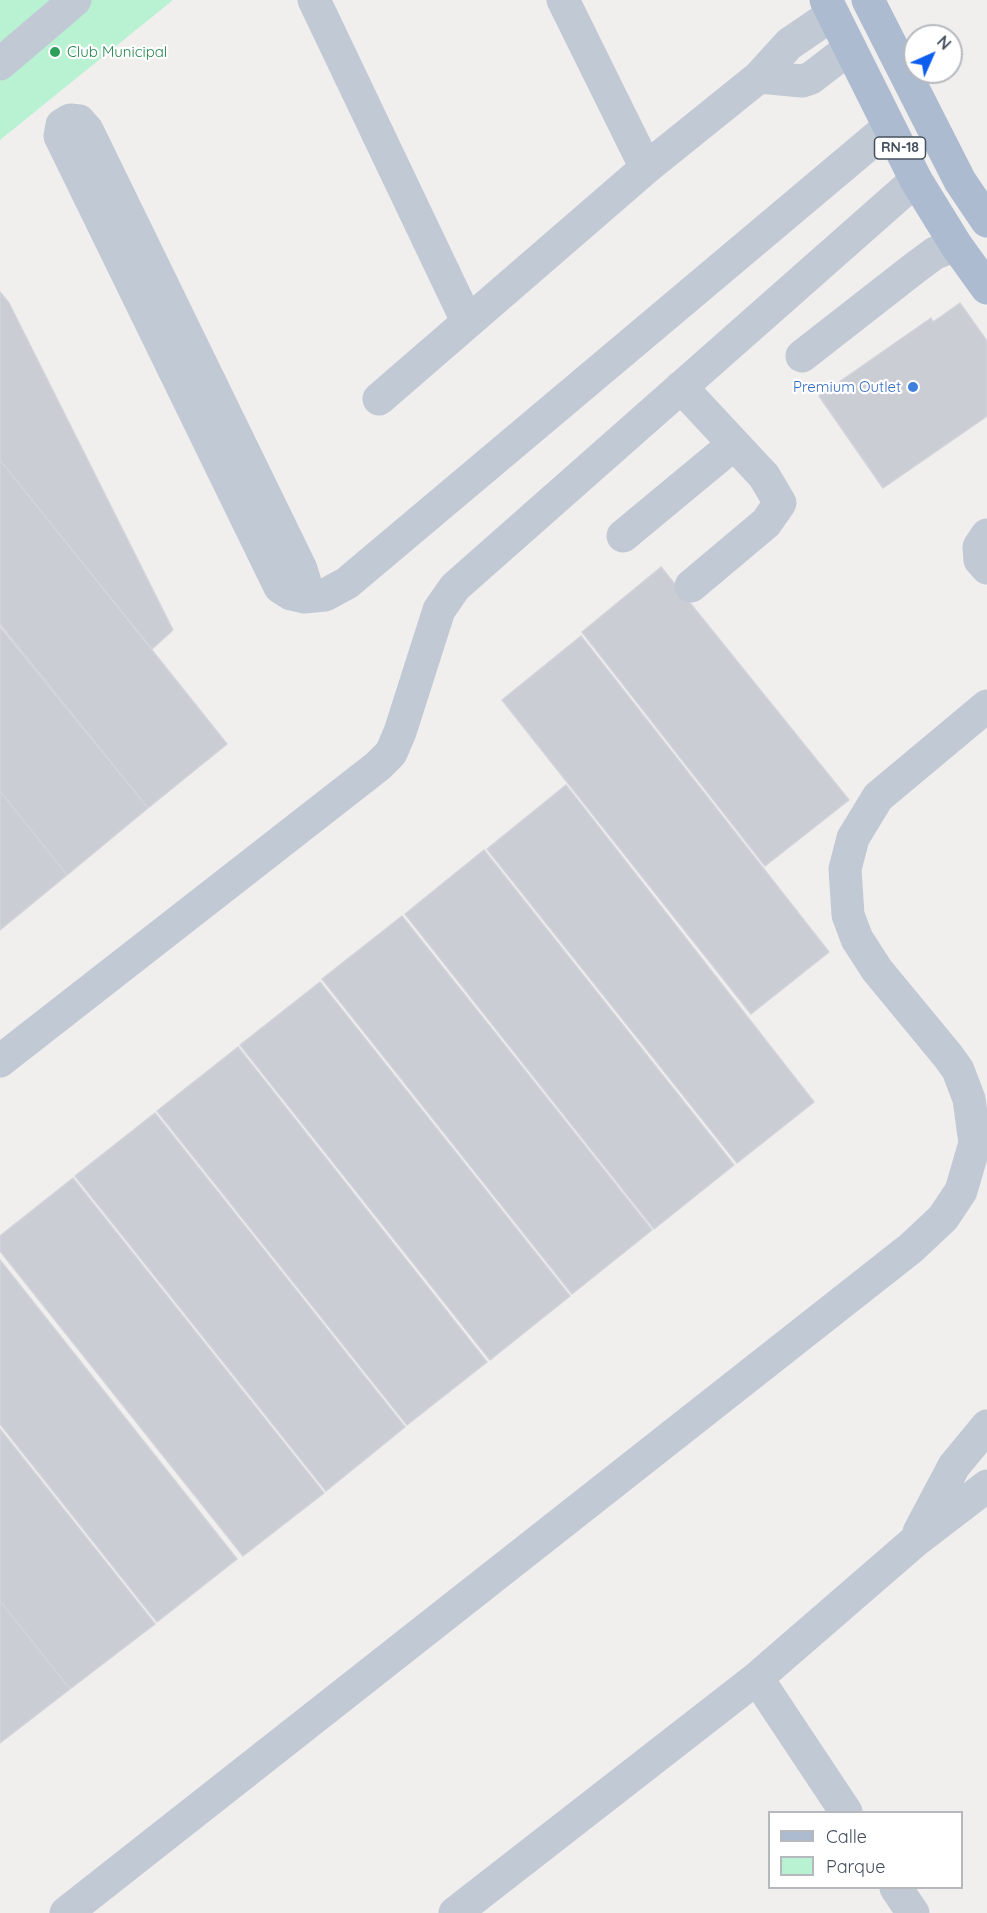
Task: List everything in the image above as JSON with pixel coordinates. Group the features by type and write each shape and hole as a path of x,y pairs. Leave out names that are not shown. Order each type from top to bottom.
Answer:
{"main road":[{"name":"RN-18","path":"868,0 960,182 987,221"},
{"name":"RN-18","path":"830,7 838,57 889,128 916,180 956,245 987,288"}],"street":[{"path":"0,64 75,0"},
{"path":"314,0 467,321"},
{"path":"563,0 646,168"},
{"path":"379,399 646,168 759,77 789,44 830,7"},
{"path":"759,77 802,81 811,78 838,57"},
{"path":"146,282 302,569 305,582 304,597 324,595 347,583 889,128"},
{"path":"0,1061 378,766 391,753 400,732 439,610 455,587 916,180"},
{"path":"802,356 935,253 956,245"},
{"path":"681,387 764,476 780,503 766,523 691,586"},
{"path":"623,536 734,444"},
{"path":"987,535 979,547 980,560 987,568"},
{"path":"66,1913 910,1248 944,1218 962,1191 975,1143 969,1099 958,1070 877,970 862,948 848,915 846,858 856,831 878,797 987,706"},
{"path":"914,1542 954,1466 987,1426"},
{"path":"455,1913 757,1678 914,1542 987,1486"},
{"path":"757,1678 845,1811"},
{"path":"897,1889 913,1913"}],"green space":[{"name":"Club Municipal","path":"0,0 173,0 0,140"}],"building":[{"path":"0,292 9,303 173,630 152,649 0,460"},
{"path":"960,303 987,341 987,416 883,488 819,396 931,318 933,322"},
{"path":"0,460 227,744 148,808 0,624"},
{"path":"661,567 849,800 765,866 582,632"},
{"path":"0,627 148,808 67,875 0,791"},
{"path":"581,636 829,952 751,1014 502,700"},
{"path":"566,785 814,1102 737,1163 487,849"},
{"path":"0,791 67,875 0,930"},
{"path":"484,850 734,1165 654,1229 405,914"},
{"path":"402,916 652,1230 572,1294 322,979"},
{"path":"320,982 570,1296 490,1360 240,1045"},
{"path":"238,1047 487,1362 407,1425 157,1111"},
{"path":"155,1113 405,1427 326,1491 75,1176"},
{"path":"73,1178 324,1493 243,1556 0,1251 0,1236"},
{"path":"0,1260 237,1559 157,1622 0,1424"},
{"path":"0,1429 155,1624 70,1689 0,1601"},
{"path":"0,1601 70,1689 0,1743"}],"place":[{"name":"Club Municipal","path":"55,52"},
{"name":"Premium Outlet","path":"913,387"}]}
